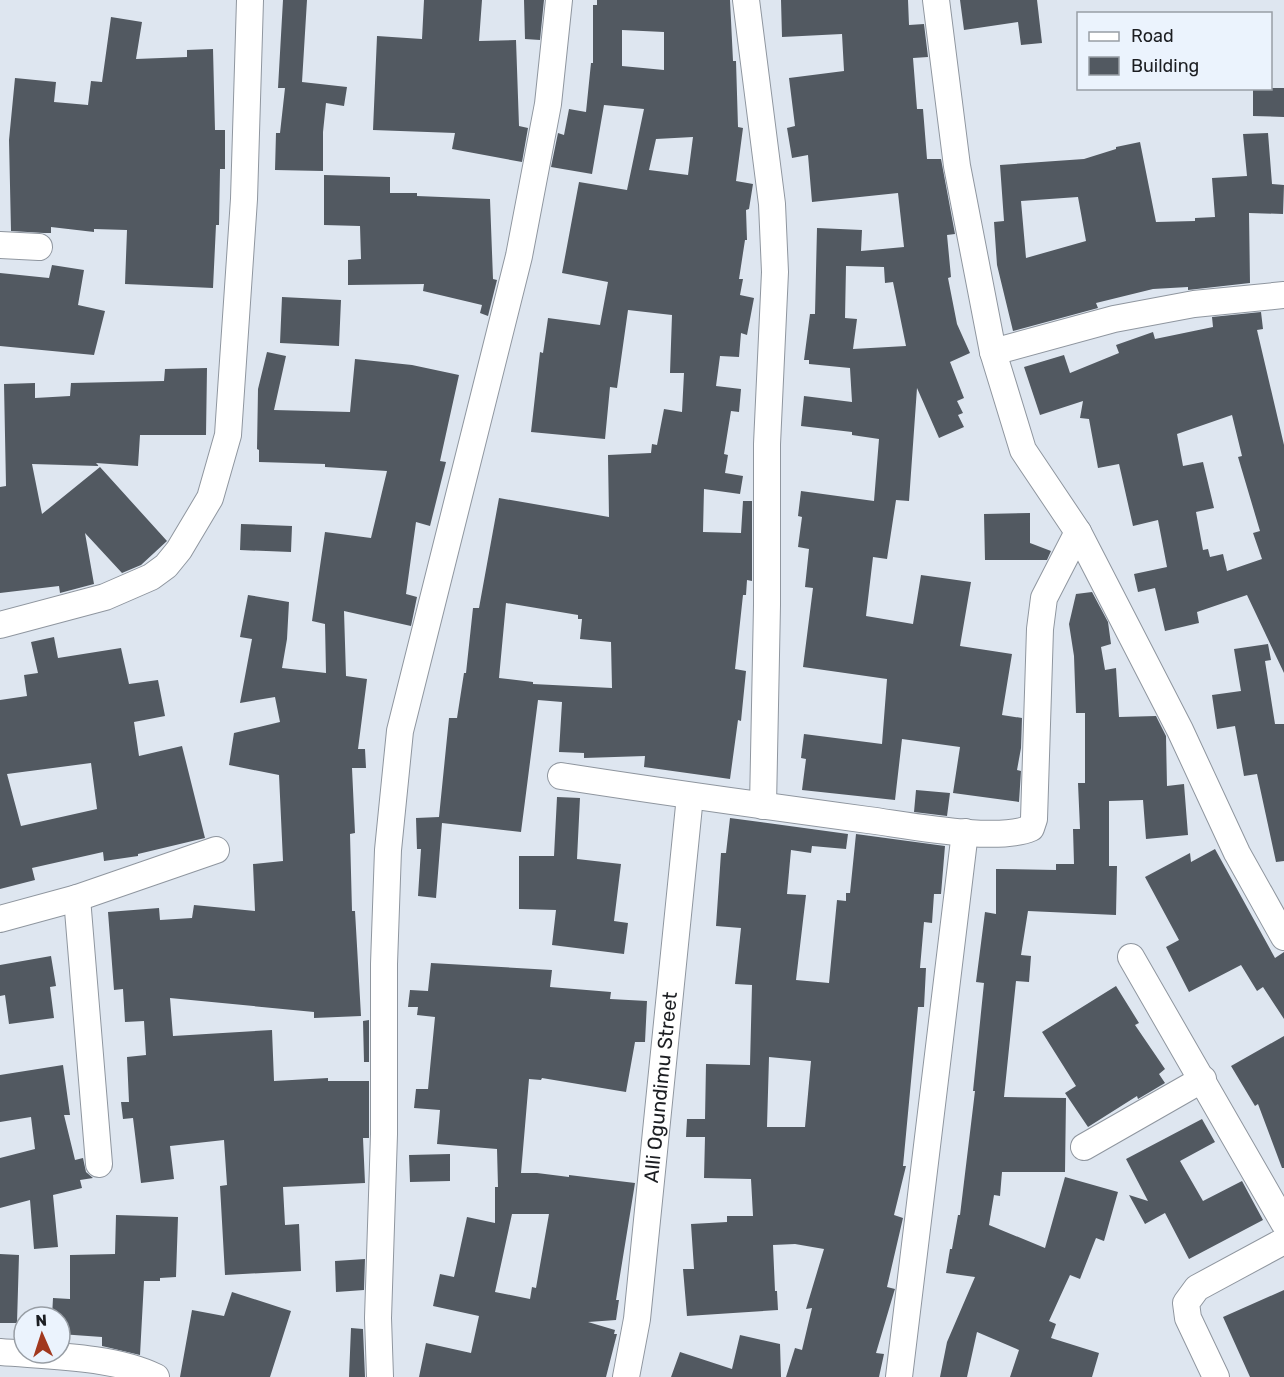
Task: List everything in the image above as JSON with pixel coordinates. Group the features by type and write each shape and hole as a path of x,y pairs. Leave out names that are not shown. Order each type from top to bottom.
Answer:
{"street":[{"path":"0,625 105,597 151,577 166,566 178,550 210,498 228,435 244,199 250,0"},
{"path":"380,1377 378,1318 384,1134 384,976 387,873 400,731 519,256 548,104 559,0"},
{"path":"746,0 772,204 775,272 767,444 763,806"},
{"path":"936,0 957,166 993,352 1023,450 1078,532 1180,730 1237,853 1284,936"},
{"path":"0,245 39,247"},
{"path":"993,352 1137,315 1194,304 1284,295"},
{"path":"561,776 690,796 965,832 1020,833 1030,828 1034,819 1040,629 1044,598 1078,532"},
{"name":"Alli Ogundimu Street","path":"626,1377 637,1319 690,796"},
{"path":"899,1377 965,832"},
{"path":"0,919 77,898 216,850"},
{"path":"77,898 99,1164"},
{"path":"1131,957 1284,1223"},
{"path":"1084,1147 1203,1079"},
{"path":"1216,1377 1188,1318 1186,1303 1197,1288 1284,1242"},
{"path":"0,1352 73,1358 139,1368 156,1377"}],"building":[{"path":"283,0 307,0 302,82 347,87 344,106 326,103 323,171 275,170 276,133 280,133 285,88 278,88"},
{"path":"424,0 482,0 479,41 516,40 519,126 528,128 522,162 452,149 455,133 373,130 377,36 422,39"},
{"path":"524,0 544,0 540,40 525,39"},
{"path":"597,0 730,0 733,61 736,61 738,127 743,128 736,181 753,184 749,209 746,210 747,240 745,240 739,279 743,279 740,295 754,298 747,335 741,333 739,357 720,356 716,386 741,389 739,412 731,411 724,454 728,455 725,473 743,476 740,494 704,489 703,532 741,533 743,501 752,501 752,581 747,580 746,595 743,595 735,669 746,671 741,721 738,720 730,779 644,767 645,756 584,758 584,753 559,752 562,702 538,700 521,832 442,823 436,898 418,896 421,849 417,849 416,818 439,817 449,718 457,718 464,673 466,673 473,608 479,608 499,498 609,517 608,455 651,453 652,444 657,445 664,409 682,412 684,373 670,373 672,315 628,310 617,388 610,387 605,439 531,432 540,352 543,353 548,318 600,325 608,282 562,273 579,182 627,190 644,109 604,105 592,174 551,167 558,133 564,135 569,109 586,112 591,63 593,63 593,5 597,5","holes":["622,30 664,32 664,70 622,66","693,137 688,175 649,170 656,139","506,603 578,615 578,619 582,619 580,639 611,642 612,688 533,684 533,682 499,678"]},
{"path":"781,0 908,0 909,25 924,24 928,57 913,58 917,109 923,109 927,159 941,159 955,234 947,235 951,277 948,278 957,324 970,353 950,362 964,398 957,401 963,413 958,415 964,427 939,438 917,388 909,501 896,500 887,559 873,557 866,616 913,624 921,575 971,582 960,646 1012,654 1002,715 1022,718 1021,748 1017,770 1021,771 1019,802 953,793 960,747 902,739 895,800 802,790 806,759 801,758 804,734 882,744 887,679 803,667 813,588 805,587 809,549 798,547 802,517 798,516 801,491 874,501 879,439 852,435 852,432 801,426 804,396 852,402 850,368 809,364 809,360 804,360 810,314 815,314 817,228 862,230 861,251 904,247 898,193 812,202 808,155 792,158 787,128 795,126 789,78 844,71 842,34 782,37","holes":["846,266 884,267 885,283 893,282 906,346 853,349 857,319 845,318"]},
{"path":"960,0 1037,0 1042,43 1021,45 1018,22 964,30"},
{"path":"111,17 142,22 136,59 187,57 187,50 213,49 215,130 225,130 225,169 220,169 219,225 216,225 213,288 125,284 127,230 94,229 94,232 51,227 51,233 11,231 9,140 15,78 56,82 54,102 88,105 91,81 102,82"},
{"path":"1284,88 1284,117 1253,116 1253,90"},
{"path":"1268,133 1272,184 1284,185 1283,214 1249,213 1250,283 1188,290 1188,287 1153,289 1096,303 1098,308 1013,331 997,265 994,222 1004,221 1000,165 1084,159 1116,149 1116,147 1140,142 1156,222 1195,221 1195,218 1215,217 1212,178 1247,176 1243,134","holes":["1078,197 1086,241 1026,258 1021,201"]},
{"path":"324,175 390,177 390,193 490,199 493,279 497,280 488,316 480,313 482,305 423,291 424,284 348,285 348,260 361,259 360,226 324,225"},
{"path":"52,265 84,270 78,305 105,311 94,355 0,346 0,273 49,278"},
{"path":"282,297 341,300 339,346 280,343"},
{"path":"1261,312 1263,329 1257,330 1284,445 1284,673 1247,595 1197,612 1199,623 1165,631 1155,588 1138,592 1134,574 1167,567 1158,520 1133,526 1119,464 1098,468 1089,419 1080,418 1083,401 1040,415 1024,367 1064,355 1070,373 1119,353 1116,345 1153,332 1155,339 1213,327 1212,317","holes":["1232,415 1242,456 1238,457 1260,531 1253,533 1262,559 1227,571 1223,554 1210,557 1208,549 1203,550 1196,512 1214,508 1203,462 1183,466 1177,434"]},
{"path":"267,352 286,356 274,410 350,412 355,359 412,365 459,375 440,461 446,462 430,526 416,522 406,594 417,597 411,626 344,611 346,676 367,679 358,749 365,749 366,768 352,768 355,833 350,834 352,911 355,911 361,1016 314,1018 314,1012 170,998 173,1036 272,1030 274,1081 328,1078 328,1081 369,1081 369,1138 363,1138 365,1183 283,1187 285,1225 299,1224 301,1271 225,1275 220,1186 227,1185 224,1140 170,1146 174,1179 141,1183 133,1118 123,1119 121,1102 129,1102 127,1057 146,1055 144,1021 125,1022 123,989 114,990 108,912 159,908 160,920 192,918 194,905 255,911 253,864 283,861 279,775 229,765 234,733 280,722 275,697 240,703 252,639 240,637 248,595 289,602 287,639 282,668 326,673 325,624 312,621 325,532 371,538 387,471 325,467 325,464 259,462 259,450 257,449 258,389"},
{"path":"207,368 206,435 140,435 138,466 96,463 99,466 32,464 42,514 100,467 167,541 141,565 122,573 85,533 94,584 60,593 59,586 0,593 0,487 6,486 4,384 35,383 35,398 70,396 71,383 164,381 165,369"},
{"path":"1030,513 1030,543 1051,551 1047,560 985,560 984,514"},
{"path":"241,524 292,526 291,552 240,550"},
{"path":"1092,592 1108,622 1111,644 1101,647 1105,670 1116,668 1119,717 1156,716 1166,736 1167,786 1184,784 1188,835 1146,839 1143,800 1109,801 1109,866 1117,866 1116,915 1028,911 1021,955 1031,956 1029,982 1016,981 1004,1097 1066,1098 1065,1172 1002,1172 1000,1196 994,1195 989,1225 1045,1248 1065,1177 1118,1192 1104,1241 1096,1238 1080,1279 1070,1275 1049,1321 1056,1324 1051,1338 1099,1353 1092,1377 1010,1377 1019,1350 977,1332 967,1377 940,1377 947,1342 975,1277 946,1273 958,1215 960,1215 975,1091 973,1091 984,983 976,982 985,912 996,914 996,869 1056,870 1056,864 1074,864 1073,829 1080,829 1078,783 1085,783 1085,713 1076,713 1074,656 1069,624 1076,594"},
{"path":"54,637 58,658 121,648 129,684 158,680 165,716 134,722 139,756 182,746 205,838 138,854 138,856 104,861 103,852 32,868 35,880 0,889 0,700 27,696 24,675 38,673 31,642","holes":["91,763 97,809 21,826 7,774"]},
{"path":"1268,644 1271,660 1265,661 1275,724 1284,724 1284,861 1276,862 1257,774 1244,776 1235,726 1217,729 1212,695 1241,691 1234,649"},
{"path":"916,790 950,793 947,816 914,812"},
{"path":"557,797 580,798 577,859 621,864 614,921 628,923 624,954 552,945 556,910 519,909 519,856 554,856"},
{"path":"730,818 848,834 846,849 812,846 811,853 791,850 787,894 806,895 796,980 829,983 837,900 846,901 846,893 850,893 856,834 945,846 941,894 934,894 932,923 924,922 920,968 926,968 924,1007 918,1007 903,1166 906,1166 894,1215 903,1218 887,1287 895,1289 876,1353 884,1354 879,1377 786,1377 795,1348 802,1350 812,1308 806,1309 824,1249 795,1244 773,1245 778,1310 687,1316 683,1269 694,1269 691,1224 727,1222 727,1216 753,1216 751,1179 704,1178 705,1137 686,1137 687,1119 705,1119 706,1064 750,1065 752,985 735,984 741,928 716,926 721,853 726,853","holes":["769,1057 811,1061 805,1127 767,1127"]},
{"path":"1215,849 1275,958 1284,952 1284,1019 1263,987 1257,991 1241,965 1189,992 1166,947 1179,940 1145,877 1190,853 1191,862"},
{"path":"51,956 56,986 50,987 54,1018 9,1024 5,995 0,996 0,965"},
{"path":"431,963 552,970 550,987 611,992 610,999 647,1001 645,1042 635,1042 626,1092 542,1078 541,1080 529,1079 521,1173 569,1177 569,1175 635,1183 616,1300 619,1300 616,1320 588,1322 615,1330 614,1334 617,1334 606,1377 419,1377 426,1343 471,1353 479,1316 433,1306 440,1274 454,1277 467,1217 495,1223 495,1187 498,1187 497,1149 437,1144 440,1110 414,1108 416,1089 428,1089 435,1017 417,1015 418,1007 408,1007 410,990 428,991","holes":["512,1214 549,1214 536,1288 532,1287 530,1299 495,1292"]},
{"path":"1116,986 1139,1023 1135,1025 1165,1069 1159,1074 1165,1083 1138,1099 1137,1096 1088,1127 1065,1093 1076,1086 1042,1032"},
{"path":"369,1020 369,1062 364,1062 363,1021"},
{"path":"1284,1036 1284,1168 1282,1168 1258,1104 1255,1106 1231,1066"},
{"path":"63,1065 70,1115 64,1115 75,1160 83,1158 86,1172 93,1178 80,1180 82,1188 53,1195 58,1247 34,1249 30,1200 0,1208 0,1158 35,1149 31,1117 0,1122 0,1075"},
{"path":"1202,1119 1215,1142 1180,1161 1203,1201 1242,1181 1263,1220 1189,1259 1165,1213 1145,1224 1129,1195 1148,1201 1126,1159"},
{"path":"450,1154 450,1181 410,1182 409,1155"},
{"path":"116,1215 178,1217 176,1277 160,1278 160,1281 144,1281 140,1355 102,1346 102,1337 72,1335 72,1305 53,1305 53,1298 70,1299 70,1255 115,1254"},
{"path":"0,1254 19,1255 18,1305 12,1305 12,1323 0,1323"},
{"path":"365,1259 364,1290 336,1292 335,1261"},
{"path":"1284,1290 1284,1377 1250,1377 1223,1317"},
{"path":"232,1292 291,1311 270,1377 180,1377 192,1310 224,1316"},
{"path":"351,1328 363,1329 365,1377 349,1377"},
{"path":"740,1335 780,1344 781,1377 671,1377 680,1352 732,1369"}]}
